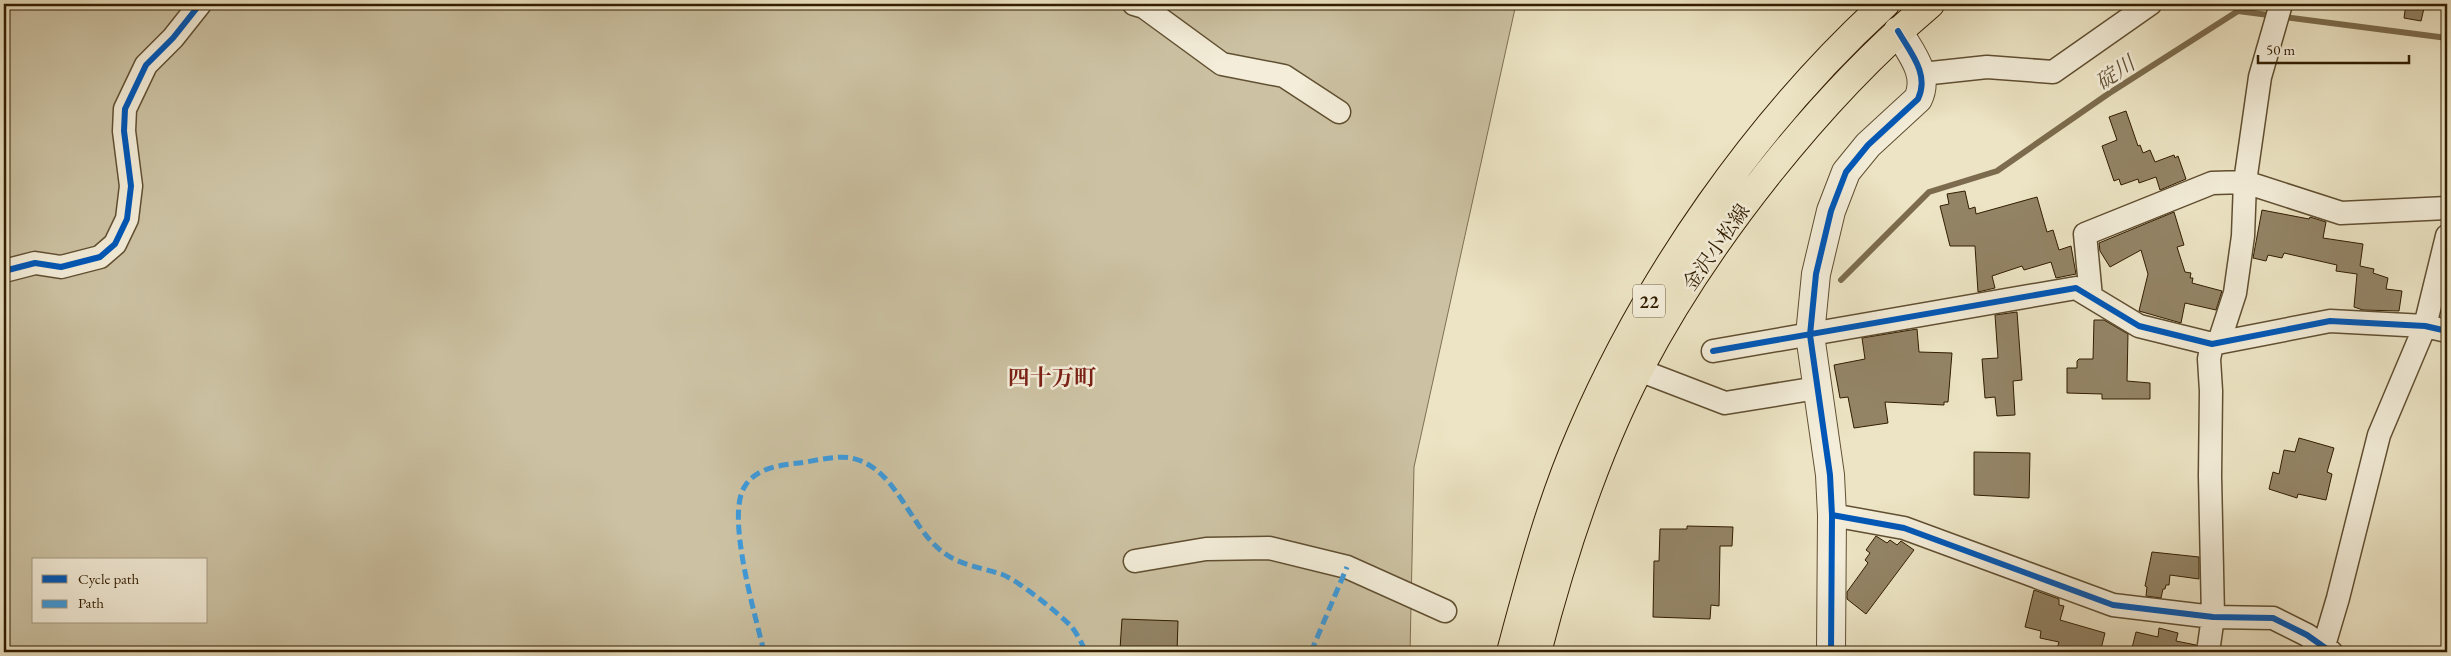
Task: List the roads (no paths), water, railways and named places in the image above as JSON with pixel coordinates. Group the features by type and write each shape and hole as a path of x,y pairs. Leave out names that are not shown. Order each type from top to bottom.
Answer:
{"main road":[{"name":"金沢小松線","path":"1511,652 1529,579 1551,512 1581,434 1632,331 1664,275 1741,163 1790,103 1884,4"},
{"path":"1884,4 1898,31"},
{"name":"金沢小松線","path":"1542,651 1553,587 1576,517 1605,444 1639,370 1680,299 1721,237 1766,178 1818,116 1898,31 1930,4"}],"street":[{"path":"4,271 35,264 61,267 100,257 115,244 127,219 131,186 124,131 126,109 146,65 173,38 200,4"},
{"path":"1134,4 1144,7 1222,64 1284,76 1339,112"},
{"path":"1922,74 1987,67 2053,72 2150,4"},
{"path":"2208,652 2213,617 2210,476 2212,391 2209,359 2235,293 2243,236 2245,182 2260,77 2281,5"},
{"path":"1831,652 1832,515 1828,455 1810,335 1816,274 1838,189 1857,158 1918,99 1923,82 1922,74 1898,31"},
{"path":"2091,297 2085,234 2212,183 2245,182 2341,213 2447,208"},
{"path":"1832,515 1904,528 2113,605 2213,617 2273,618 2307,635 2326,650 2379,435 2425,326 2447,236"},
{"path":"1713,351 2076,288 2139,326 2216,343 2330,321 2425,326 2447,331"},
{"path":"1639,370 1725,403 1817,388"},
{"path":"1134,561 1206,549 1269,548 1347,567 1445,611"}],"waterway":[{"name":"碇川","path":"1841,280 1929,192 1997,171 2108,94 2238,11 2447,38"}],"district":[{"name":"四十万町","path":"1052,377"}]}
